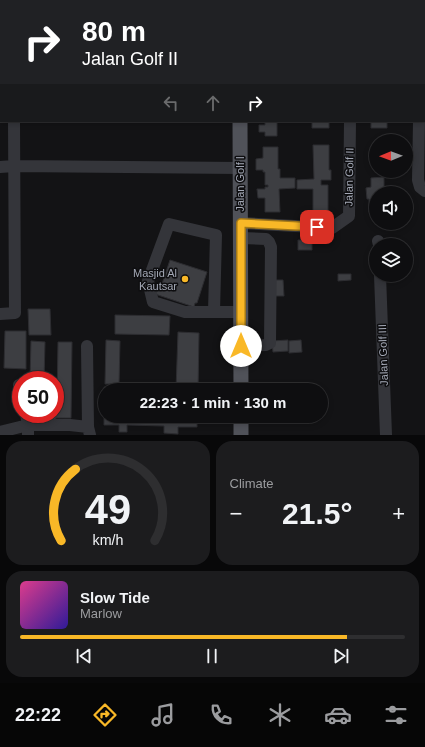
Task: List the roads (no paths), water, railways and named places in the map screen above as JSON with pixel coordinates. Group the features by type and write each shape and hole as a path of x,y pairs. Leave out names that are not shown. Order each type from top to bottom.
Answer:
{"main road":[{"name":"Jalan Golf I","path":"240,122 241,383"},
{"path":"240,435 241,423"}],"street":[{"path":"0,314 15,313 14,122"},
{"name":"Jalan Golf II","path":"241,231 332,228 349,216 350,122"},
{"path":"419,122 418,180 420,188 425,191"},
{"path":"0,166 240,168"},
{"path":"214,312 216,235 169,224 148,280 153,302 185,312 214,312 241,312"},
{"path":"241,231 270,247 270,343 266,345 241,346"},
{"name":"Jalan Golf III","path":"380,282 386,435"},
{"path":"0,432 27,425 70,425 89,431 88,346"}],"place":[{"name":"Masjid Al Kautsar","path":"185,279"}]}
